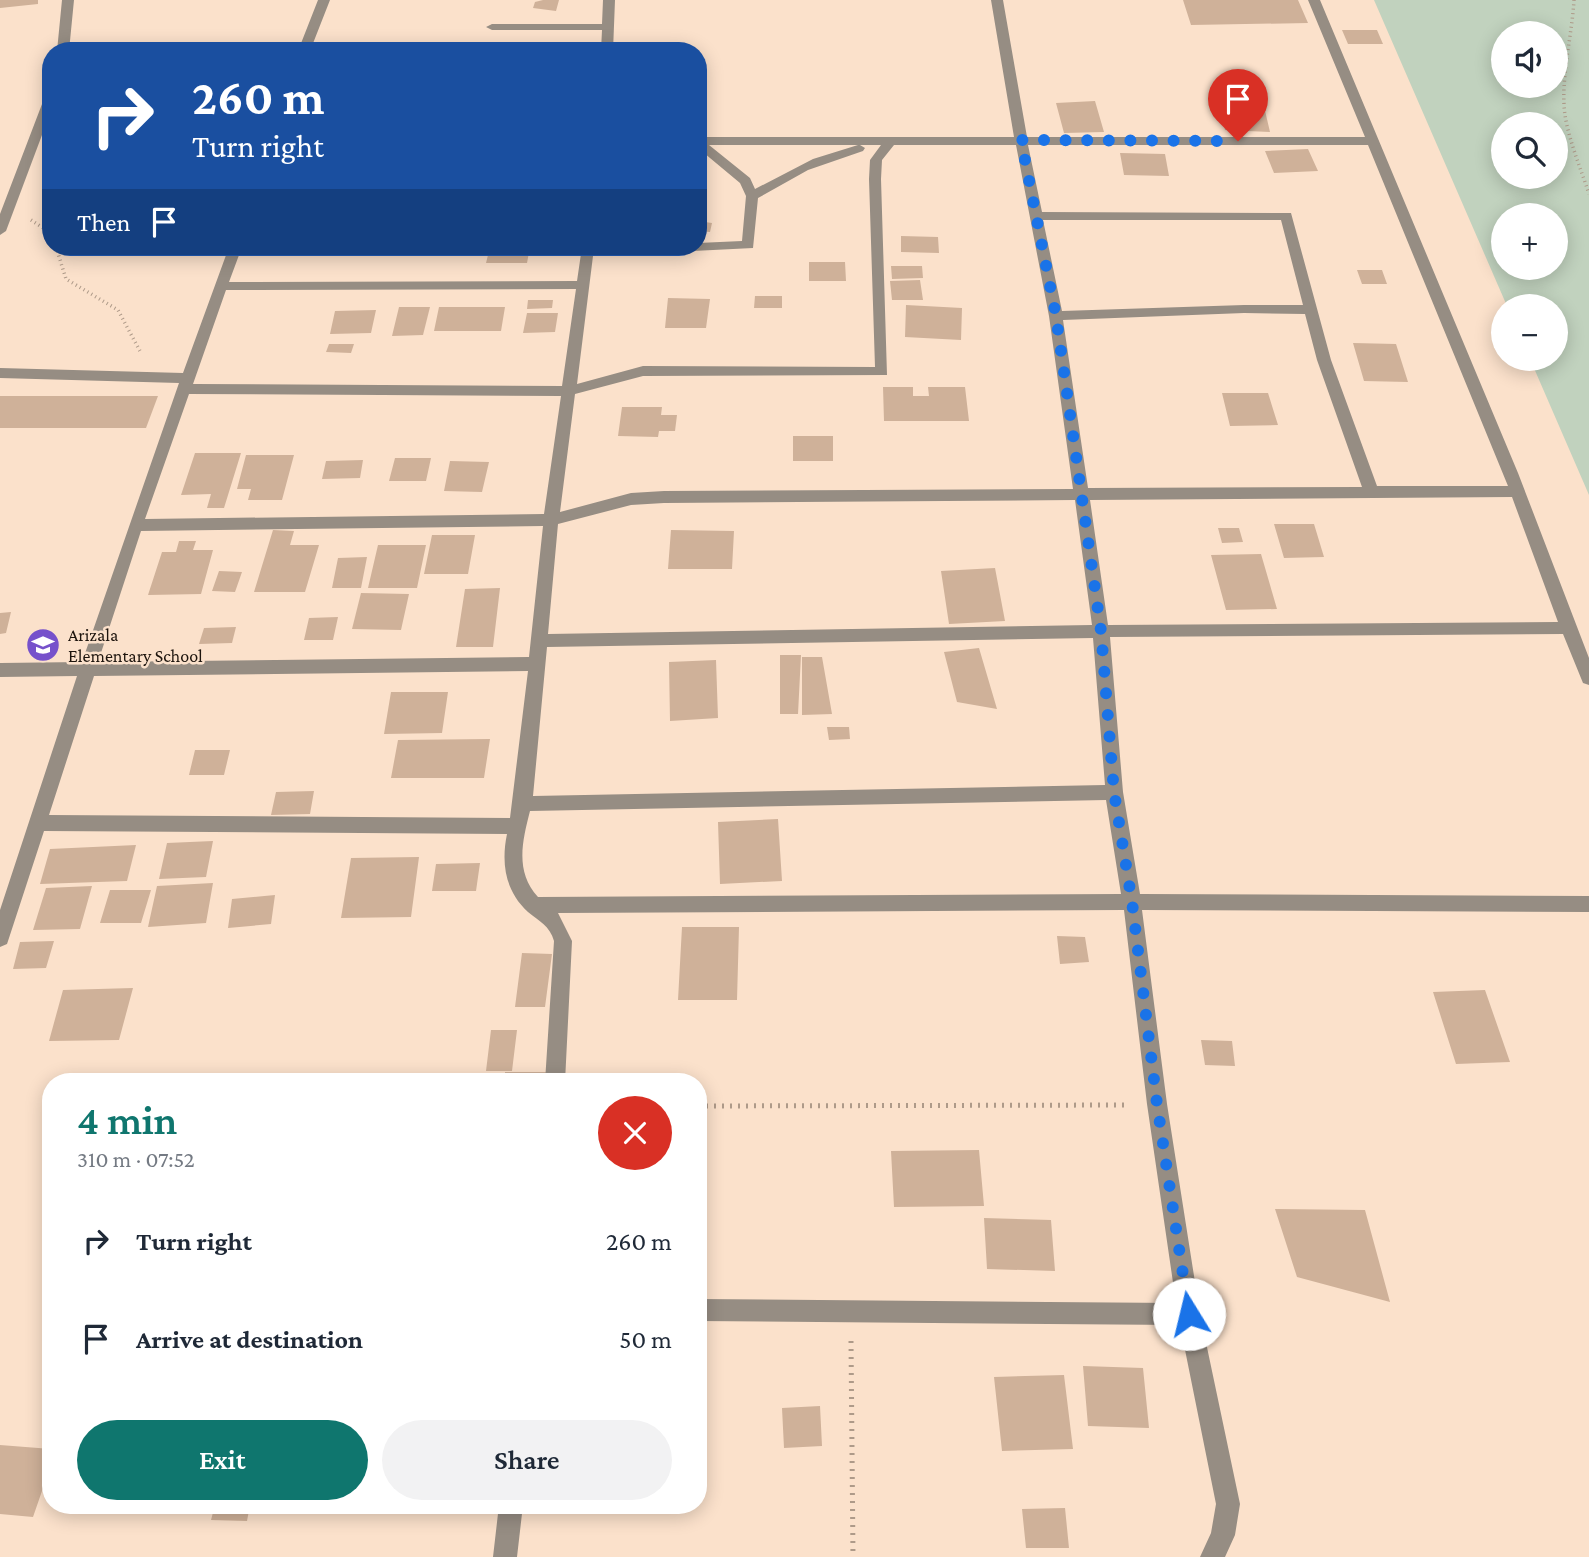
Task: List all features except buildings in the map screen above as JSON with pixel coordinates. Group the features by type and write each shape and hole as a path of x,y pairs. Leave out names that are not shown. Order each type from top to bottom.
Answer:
{"street":[{"path":"64,42 68,0"},
{"path":"308,42 324,0"},
{"path":"608,42 609,0"},
{"path":"997,0 1021,140 1056,316 1079,492 1101,631 1114,792 1132,902 1157,1104 1189,1314 1228,1504 1223,1535 1212,1557"},
{"path":"1314,0 1517,491 1589,678"},
{"path":"492,27 609,27"},
{"path":"0,231 42,118"},
{"path":"707,141 1373,141"},
{"path":"752,196 787,174 838,153 890,142"},
{"path":"0,373 154,377 187,384 568,391 643,371 882,372 875,179 876,160 890,142"},
{"path":"707,148 746,181 752,196 748,245 707,246"},
{"path":"1036,216 1286,216 1324,360 1371,491"},
{"path":"2,927 39,824 135,525 232,256"},
{"path":"556,1073 565,954 557,923 551,915 534,905 515,881 512,870 523,804 542,641 551,520 587,256"},
{"path":"223,285 585,285"},
{"path":"1056,316 1244,309 1311,310"},
{"path":"135,525 551,520 644,498 1079,492 1517,491"},
{"path":"542,641 1101,631 1568,628"},
{"path":"0,670 539,664"},
{"path":"523,804 1114,792"},
{"path":"39,824 518,826"},
{"path":"534,905 1132,902 1589,904"},
{"path":"707,1310 1189,1314"},
{"path":"505,1557 510,1514"}],"path":[{"path":"1574,0 1572,41 1565,75 1565,115 1589,194"},
{"path":"59,256 66,279 118,310 154,377"},
{"path":"707,1106 1157,1104"},
{"path":"851,1313 853,1557"}],"green space":[{"path":"1374,0 1589,0 1589,495 1535,371 1568,371 1568,294 1502,294 1496,280 1568,280 1568,203 1491,203 1491,269"}],"place":[{"name":"Arizala Elementary School","path":"43,645"}],"route":[{"path":"1189,1314 1157,1104 1132,902 1114,792 1101,631 1063,381 1056,316 1021,140 1238,141"}]}
